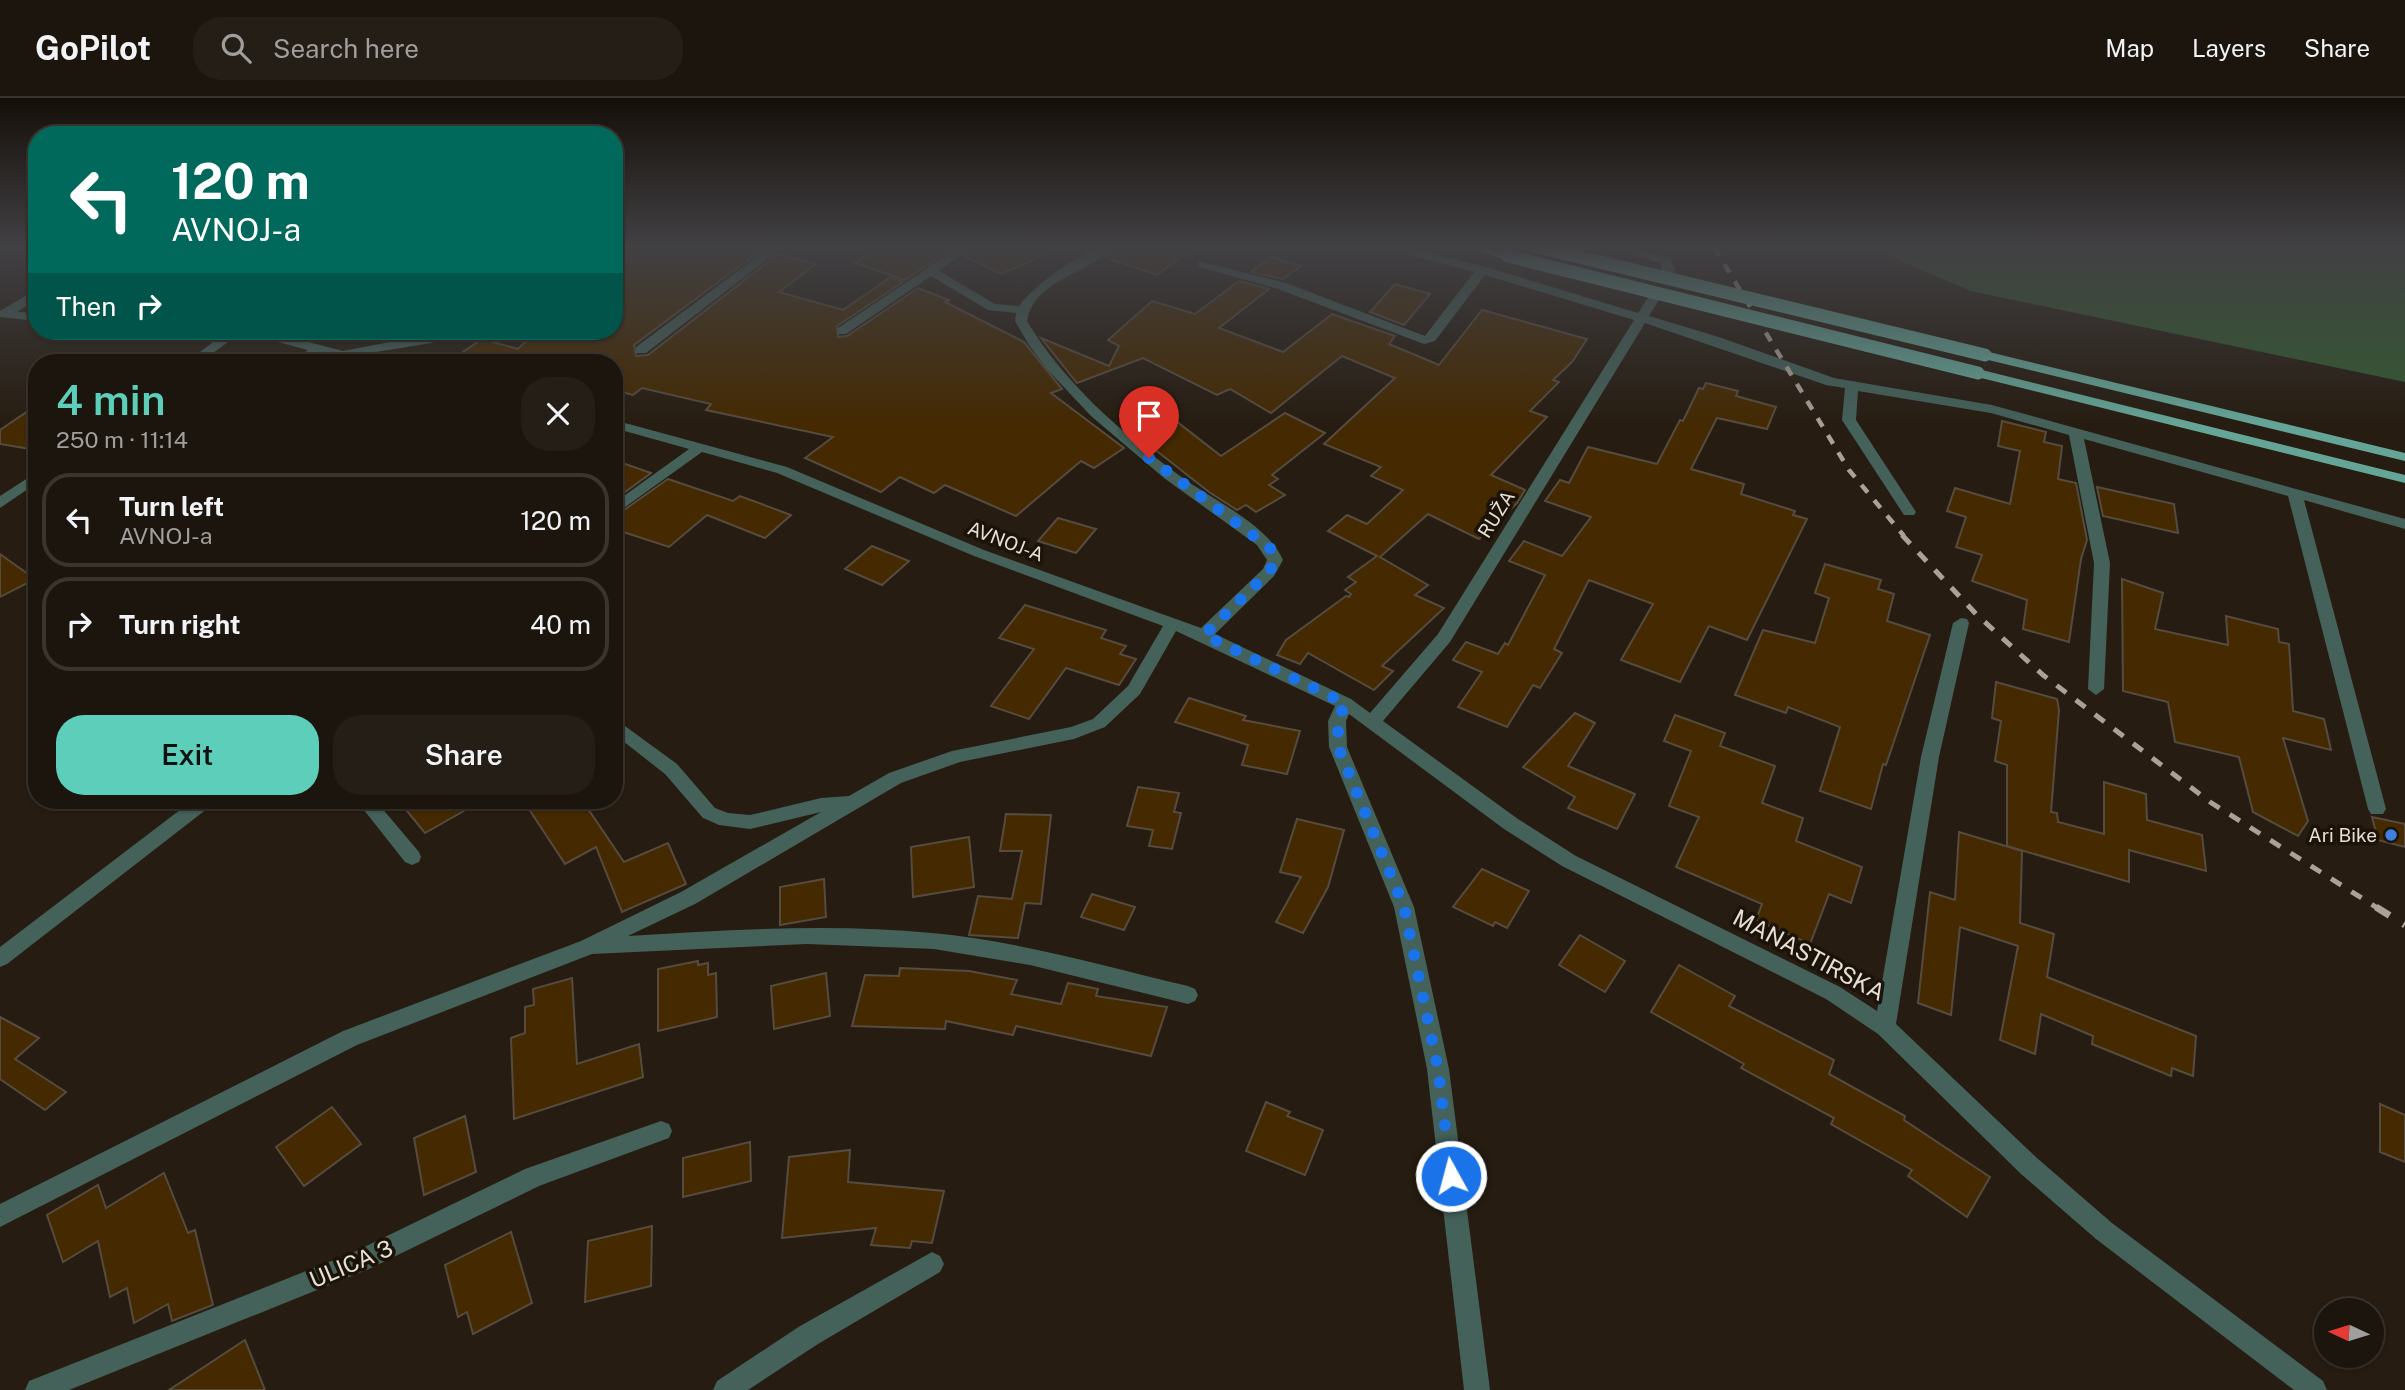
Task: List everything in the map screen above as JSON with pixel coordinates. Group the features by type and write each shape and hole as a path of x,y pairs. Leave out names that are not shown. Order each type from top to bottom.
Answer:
{"main road":[{"path":"1712,307 2405,479"},
{"path":"1788,307 2405,457"}],"street":[{"path":"641,350 697,307"},
{"path":"842,331 878,307"},
{"path":"999,307 1021,310"},
{"path":"1023,307 1022,325 1043,355 1092,408 1165,473 1269,547 1275,561 1269,572 1204,635"},
{"path":"1338,307 1424,340 1431,338 1454,307"},
{"path":"1602,307 1852,386 1928,396 1992,409 2405,524"},
{"name":"RUŽA","path":"1373,722 1444,638 1489,561 1649,307"},
{"path":"3,314 28,316"},
{"path":"204,354 223,340"},
{"path":"284,340 341,354 425,340"},
{"path":"311,354 318,349"},
{"path":"1852,386 1849,420 1909,512"},
{"name":"AVNOJ-A","path":"623,426 782,470 979,553 1204,635 1345,703 1373,722"},
{"path":"2077,433 2102,563 2096,689"},
{"path":"623,503 699,446"},
{"path":"0,503 28,483"},
{"path":"2294,491 2377,810"},
{"path":"0,1216 350,1038 588,947 688,898 895,778 958,756 1074,733 1098,723 1134,690 1173,623"},
{"path":"1885,1027 1930,757 1961,623"},
{"path":"1345,703 1338,721 1338,747 1404,907 1438,1069 1477,1390"},
{"name":"MANASTIRSKA","path":"1373,722 1511,824 1569,861 1833,993 1885,1027 2029,1166 2104,1231 2314,1390"},
{"path":"623,731 671,769 709,813 726,820 750,822 821,804 852,802"},
{"path":"0,958 194,809"},
{"path":"373,809 412,857"},
{"path":"588,947 805,935 914,939 998,951 1188,995"},
{"name":"ULICA 3","path":"38,1390 361,1261 533,1177 661,1131"},
{"path":"726,1390 809,1335 932,1264"}],"green space":[{"path":"2049,307 2405,307 2405,382"}],"building":[{"path":"623,307 684,307 634,345 636,356 648,355 709,307 833,307 843,310 847,307 865,307 837,326 838,337 847,336 889,307 955,307 1024,342 1062,389 1051,393 1124,448 1094,468 1081,461 1016,516 945,485 934,493 900,477 881,492 805,458 833,437 706,410 711,404 642,388 633,395 623,392 623,354 460,354 481,340 518,349 528,340 623,340"},
{"path":"1145,307 1173,307 1195,314 1204,307 1246,307 1219,328 1283,352 1332,314 1395,336 1389,344 1439,365 1482,310 1587,339 1572,362 1553,380 1559,382 1530,411 1547,417 1491,475 1525,490 1517,503 1479,539 1428,514 1380,557 1428,585 1415,595 1444,608 1382,666 1393,671 1374,690 1308,653 1300,664 1277,655 1286,640 1346,596 1349,597 1351,594 1345,590 1356,582 1348,577 1377,556 1328,531 1347,515 1367,524 1403,490 1371,476 1381,467 1324,444 1395,378 1342,356 1271,413 1230,389 1217,395 1143,358 1077,383 1041,338 1109,366 1119,346 1108,340"},
{"path":"1374,307 1419,307 1404,325 1370,312"},
{"path":"1706,383 1738,391 1736,396 1776,407 1767,429 1717,418 1691,469 1744,484 1741,494 1795,511 1793,515 1807,519 1747,640 1709,626 1680,682 1621,660 1653,604 1589,580 1554,649 1562,653 1540,688 1533,685 1507,727 1458,707 1482,672 1453,660 1466,642 1498,654 1505,643 1508,645 1545,575 1509,561 1524,541 1562,556 1591,517 1545,501 1560,480 1569,483 1588,447 1657,464 1699,388 1703,389"},
{"path":"28,411 28,449 0,444 0,430"},
{"path":"1285,413 1325,433 1272,475 1278,479 1269,485 1285,495 1256,512 1246,505 1237,510 1209,492 1130,430 1167,414 1221,456"},
{"path":"2002,421 2046,432 2044,442 2062,446 2058,479 2076,483 2087,540 2081,559 2069,642 2023,629 2027,600 1972,581 1982,555 1956,547 1966,517 1947,511 1955,488 2010,504 2020,451 1998,446"},
{"path":"623,463 651,473 623,493"},
{"path":"668,479 733,501 740,496 791,515 765,538 707,515 669,547 623,532 623,511"},
{"path":"2097,487 2174,504 2178,533 2103,516"},
{"path":"1058,518 1096,529 1076,553 1038,541"},
{"path":"872,546 909,561 882,585 845,569"},
{"path":"0,554 28,574 28,583 0,597"},
{"path":"1825,564 1881,580 1878,589 1894,594 1887,621 1930,635 1886,765 1883,764 1871,809 1820,791 1840,727 1788,707 1786,713 1735,695 1763,630 1815,643 1829,598 1815,593"},
{"path":"2122,579 2163,593 2155,629 2228,645 2226,616 2278,629 2279,642 2289,644 2293,711 2324,719 2331,750 2283,738 2308,821 2298,836 2253,812 2239,757 2175,742 2168,702 2123,691"},
{"path":"1025,605 1106,630 1101,638 1126,646 1120,654 1136,659 1119,685 1066,668 1029,719 991,706 1034,649 999,638"},
{"path":"1996,682 2057,699 2059,710 2051,812 2057,813 2058,822 2104,834 2104,782 2146,794 2147,820 2202,835 2206,871 2129,850 2129,882 2007,846 2007,765 1995,761 2001,721 1992,718"},
{"path":"1189,698 1246,716 1243,720 1300,731 1287,774 1242,765 1248,745 1175,722"},
{"path":"1575,713 1595,723 1568,766 1635,794 1617,829 1568,808 1575,797 1523,767"},
{"path":"1675,715 1725,733 1720,746 1775,766 1762,803 1803,818 1796,841 1862,867 1851,903 1829,894 1810,944 1756,920 1762,904 1676,867 1699,817 1669,806 1691,751 1664,741"},
{"path":"1138,787 1179,793 1174,812 1181,813 1172,849 1149,846 1153,830 1127,826"},
{"path":"405,809 467,809 425,833"},
{"path":"529,809 588,809 624,862 668,843 686,884 622,912 596,847 565,864"},
{"path":"1006,814 1051,815 1041,904 1025,903 1018,938 969,935 978,896 1012,899 1022,851 1000,851"},
{"name":"Ari Bike","path":"2372,817 2405,824 2405,847 2378,840"},
{"path":"1297,819 1344,830 1328,887 1303,933 1276,922 1301,877 1280,872"},
{"path":"1959,832 2022,851 2020,923 2054,934 2047,977 2196,1036 2193,1076 2172,1068 2171,1076 2092,1044 2093,1036 2041,1014 2035,1054 2000,1040 2018,946 1960,927 1951,1015 1918,1003 1930,892 1955,900"},
{"path":"969,837 974,887 913,897 911,847"},
{"path":"1482,869 1529,891 1507,928 1495,922 1493,926 1453,907"},
{"path":"824,879 826,917 780,925 780,887"},
{"path":"1092,894 1135,907 1124,930 1081,917"},
{"path":"1580,935 1625,961 1605,992 1559,965"},
{"path":"698,961 698,965 708,963 708,975 716,973 717,1017 658,1031 658,969"},
{"path":"1679,965 1735,996 1729,1006 1834,1060 1829,1074 1905,1116 1904,1120 1990,1177 1967,1217 1908,1176 1912,1170 1831,1124 1834,1118 1741,1068 1744,1064 1651,1012"},
{"path":"900,968 969,971 1017,980 1011,994 1061,1004 1068,983 1098,989 1096,996 1167,1007 1151,1056 1016,1026 1013,1035 946,1021 945,1029 852,1026 865,975 899,976"},
{"path":"826,973 830,1016 774,1029 771,986"},
{"path":"572,978 577,1064 639,1044 643,1077 514,1119 511,1038 525,1033 525,1007 534,1005 533,989"},
{"path":"0,1017 39,1038 15,1059 66,1092 45,1110 0,1079"},
{"path":"1266,1102 1290,1112 1287,1116 1323,1130 1305,1175 1246,1151"},
{"path":"2380,1104 2405,1115 2405,1162 2380,1152"},
{"path":"332,1107 361,1144 304,1186 276,1147"},
{"path":"465,1116 476,1172 424,1195 414,1138"},
{"path":"750,1142 751,1181 683,1197 683,1158"},
{"path":"850,1150 848,1182 944,1191 932,1243 912,1241 910,1248 871,1245 876,1228 782,1238 789,1157"},
{"path":"164,1173 188,1233 195,1230 213,1305 172,1321 168,1304 134,1323 127,1288 110,1297 98,1241 63,1262 47,1215 98,1185 106,1208"},
{"path":"652,1226 651,1286 585,1302 588,1241"},
{"path":"511,1232 532,1303 473,1334 467,1312 458,1317 445,1265"},
{"path":"245,1340 265,1390 169,1390"}],"railway":[{"path":"1751,307 1849,470 1904,536"},
{"path":"1902,535 1976,614 2043,675 2210,802 2379,909"},
{"path":"2376,907 2405,925"}],"place":[{"name":"Ari Bike","path":"2391,835"}],"route":[{"path":"1149,458 1165,473 1269,547 1274,555 1275,561 1269,572 1204,635 1345,703 1336,729 1338,747 1404,907 1438,1069 1451,1176"}]}
